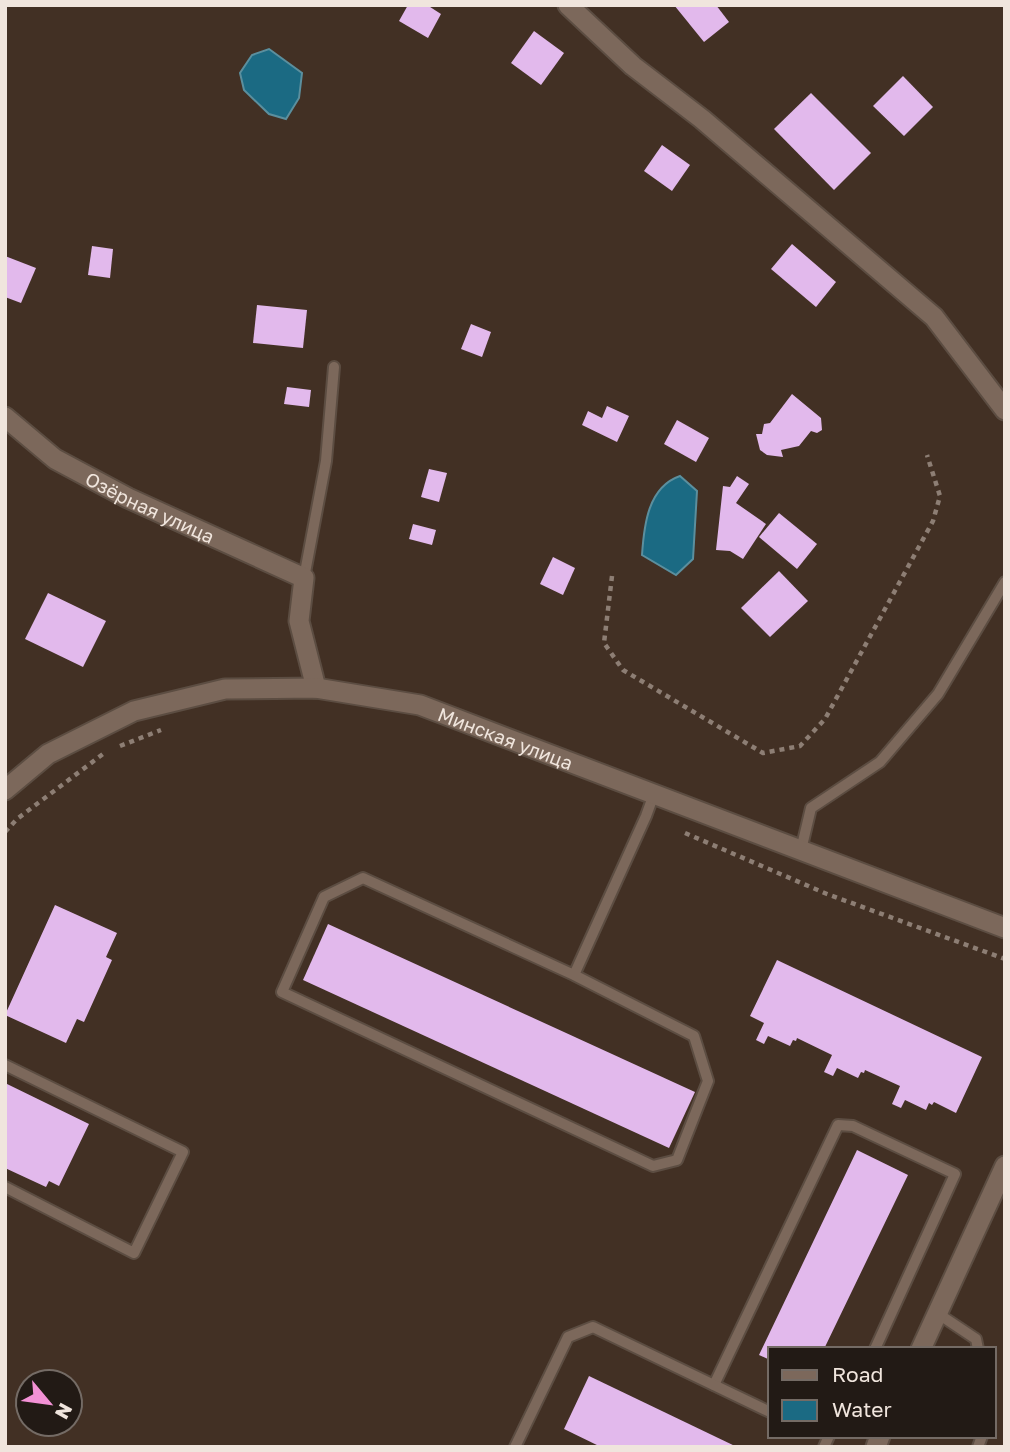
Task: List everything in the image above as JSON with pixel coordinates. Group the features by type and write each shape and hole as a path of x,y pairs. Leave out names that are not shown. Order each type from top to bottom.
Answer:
{"street":[{"path":"568,5 633,66 702,120 934,317 1005,411"},
{"name":"Озёрная улица","path":"5,417 55,459 128,498 304,579"},
{"path":"304,579 299,621 316,688"},
{"name":"Минская улица","path":"5,790 48,754 134,710 225,689 316,688 420,705 1005,928"},
{"path":"921,1347 1005,1166"}],"lane":[{"path":"304,579 326,461 334,367"},
{"path":"801,850 811,808 880,762 938,694 1005,582"},
{"path":"574,975 654,794"},
{"path":"363,878 574,975 694,1037 708,1081 677,1160 653,1166 282,992 324,897 363,878"},
{"path":"5,1065 183,1152 134,1253 5,1187"},
{"path":"714,1385 838,1125 853,1126 956,1174 876,1347"},
{"path":"937,1313 976,1339 978,1347"},
{"path":"515,1447 568,1337 593,1327 768,1411"}],"path":[{"path":"612,576 604,643 623,670 763,753 800,746 825,719 933,521 940,496 927,455"},
{"path":"118,747 167,727"},
{"path":"5,832 17,819 106,752"},
{"path":"682,831 827,894 1005,959"}],"water":[{"path":"269,49 302,73 299,98 286,119 269,114 244,90 240,73 252,55"},
{"path":"680,476 697,491 693,559 676,575 642,555 646,520 654,498 669,481"}],"building":[{"path":"408,5 427,5 441,14 428,38 399,21"},
{"path":"674,5 716,5 729,22 704,42"},
{"path":"534,31 564,53 541,85 511,63"},
{"path":"903,76 933,107 904,136 873,106"},
{"path":"811,93 871,153 834,190 774,129"},
{"path":"662,145 690,165 672,191 644,171"},
{"path":"792,244 836,282 816,307 771,269"},
{"path":"92,246 113,249 110,278 88,275"},
{"path":"5,256 36,268 21,303 5,297"},
{"path":"257,305 307,310 303,348 253,343"},
{"path":"471,324 491,332 482,357 461,349"},
{"path":"287,387 311,390 309,407 284,404"},
{"path":"792,394 821,418 822,430 817,433 811,431 799,446 781,450 783,457 767,455 760,450 756,434 762,434 764,424 770,423"},
{"path":"607,406 629,416 617,442 582,425 588,411 602,418"},
{"path":"677,420 709,438 696,462 664,444"},
{"path":"429,469 447,473 439,502 421,497"},
{"path":"737,476 749,484 736,503 766,524 743,559 730,551 716,550 723,486 730,487"},
{"path":"779,513 817,544 797,569 759,537"},
{"path":"413,524 436,530 432,545 409,539"},
{"path":"553,557 575,568 563,595 540,584"},
{"path":"779,571 808,601 770,637 741,608"},
{"path":"48,593 106,621 83,667 25,639"},
{"path":"55,905 117,933 106,957 112,960 84,1022 77,1019 66,1043 5,1015"},
{"path":"328,924 695,1092 669,1148 303,980"},
{"path":"777,960 982,1057 956,1113 934,1102 932,1105 929,1103 926,1110 905,1100 901,1108 892,1104 900,1086 865,1070 858,1078 837,1068 833,1076 824,1072 832,1055 797,1038 790,1046 768,1036 764,1044 756,1040 764,1023 750,1016"},
{"path":"5,1083 89,1124 59,1186 49,1181 46,1187 5,1168"},
{"path":"857,1150 908,1175 825,1347 768,1347 768,1359 759,1355"},
{"path":"589,1376 737,1447 601,1447 564,1429"}]}
